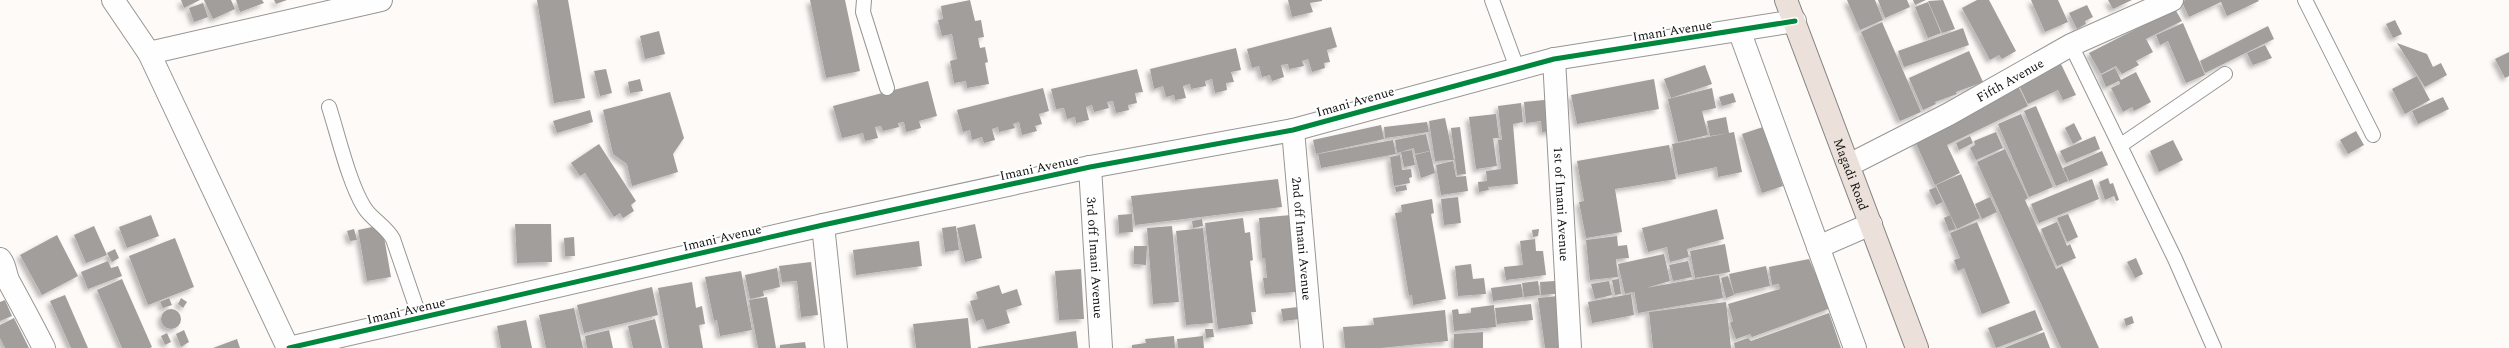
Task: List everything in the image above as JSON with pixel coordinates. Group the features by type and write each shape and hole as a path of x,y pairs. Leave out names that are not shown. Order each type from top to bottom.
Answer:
{"highway":[{"name":"Magadi Road","path":"1786,0 1917,348"}],"street":[{"path":"113,0 149,53 289,348"},
{"path":"149,53 381,0"},
{"name":"Fifth Avenue","path":"1849,165 1949,114 2072,45 2172,0"},
{"name":"Imani Avenue","path":"289,348 823,225 1090,167 1293,130 1517,68 1554,60 1795,21"},
{"path":"1739,30 1854,348"},
{"name":"1st of Imani Avenue","path":"1554,60 1570,348"},
{"name":"2nd off Imani Avenue","path":"1293,130 1312,348"},
{"name":"3rd off Imani Avenue","path":"1090,167 1102,348"},
{"path":"1818,247 1871,224"},
{"path":"823,225 836,348"},
{"path":"0,259 3,263 8,281 16,291 44,348"}],"lane":[{"path":"864,0 863,12 887,88"},
{"path":"1492,0 1517,68"},
{"path":"2305,0 2373,135"},
{"path":"2072,45 2175,258 2214,348"},
{"path":"2121,145 2225,74"},
{"path":"329,107 349,171 364,208 388,230 393,239 420,318"}],"building":[{"path":"181,0 200,0 184,8"},
{"path":"204,0 231,0 235,9 213,19"},
{"path":"236,0 262,0 264,3 240,12"},
{"path":"274,0 287,0 276,4"},
{"path":"537,0 568,0 585,98 554,103"},
{"path":"810,0 845,0 860,71 826,78"},
{"path":"970,0 975,21 981,20 984,37 978,38 980,48 985,47 988,62 985,63 989,84 967,88 966,81 954,83 950,61 957,59 952,34 942,36 938,20 943,19 941,6"},
{"path":"1288,0 1322,1 1310,3 1313,12 1292,17"},
{"path":"1847,0 1875,0 1883,20 1860,30"},
{"path":"1878,0 1907,0 1910,7 1885,18"},
{"path":"1913,0 1926,0 1915,5"},
{"path":"1943,0 1955,29 1942,33 1928,1"},
{"path":"1977,0 1989,0 2016,51 2002,59 1999,55 1990,60 1962,8"},
{"path":"2031,0 2058,0 2068,22 2045,32"},
{"path":"2108,0 2132,0 2113,9"},
{"path":"2185,0 2259,1 2227,16 2221,2 2189,17 2182,2"},
{"path":"1928,2 1941,33 1928,38 1915,7"},
{"path":"203,3 208,17 194,22 189,8"},
{"path":"2087,5 2093,17 2085,21 2086,24 2077,29 2069,13"},
{"path":"2175,9 2182,21 2146,39 2153,52 2136,61 2139,65 2122,74 2116,66 2101,74 2089,53"},
{"path":"2395,20 2402,34 2393,38 2386,24"},
{"path":"1882,22 1921,112 1900,121 1861,32"},
{"path":"2183,23 2205,75 2186,83 2168,41 2160,45 2156,35"},
{"path":"2268,26 2274,39 2205,73 2200,61"},
{"path":"1331,27 1337,47 1327,50 1330,62 1324,63 1325,68 1312,72 1308,59 1302,61 1304,66 1289,69 1288,64 1281,65 1284,77 1272,81 1270,75 1262,77 1259,66 1252,68 1247,49"},
{"path":"1963,28 1969,45 1904,67 1898,51"},
{"path":"659,31 665,54 645,59 640,36"},
{"path":"2397,43 2427,54 2433,67 2441,63 2447,75 2425,87"},
{"path":"2265,45 2272,58 2253,65 2247,53"},
{"path":"1236,48 1241,70 1231,72 1234,82 1226,83 1227,90 1215,93 1212,79 1205,81 1206,86 1191,89 1190,84 1183,86 1186,98 1175,100 1174,95 1166,97 1163,86 1154,89 1150,69"},
{"path":"1969,51 1983,82 1956,92 1957,94 1935,102 1936,104 1923,110 1909,78"},
{"path":"2509,52 2509,76 2505,78 2495,59"},
{"path":"2061,64 2076,95 2063,100 2058,90 2028,104 2019,85"},
{"path":"1705,65 1712,84 1671,98 1664,79"},
{"path":"2115,68 2121,80 2136,72 2151,102 2134,111 2132,107 2123,112 2111,88 2120,84 2119,81 2106,87 2101,75"},
{"path":"606,69 612,93 600,96 594,71"},
{"path":"1137,69 1143,92 1135,93 1137,103 1128,105 1129,110 1116,113 1113,101 1107,102 1109,108 1094,112 1092,105 1086,107 1089,120 1076,123 1075,117 1067,119 1064,108 1056,109 1051,89"},
{"path":"2417,76 2430,100 2405,114 2392,89"},
{"path":"640,79 643,91 630,93 628,82"},
{"path":"1654,79 1659,109 1577,124 1571,95"},
{"path":"928,81 937,116 919,121 921,128 906,132 904,122 898,123 899,127 883,131 881,126 875,127 878,138 865,141 863,133 842,138 833,106"},
{"path":"2018,86 2028,106 1947,145 1960,173 1935,185 1913,137"},
{"path":"1043,88 1049,111 1039,114 1042,124 1035,126 1037,131 1022,135 1019,122 1013,124 1015,128 999,132 998,127 992,129 995,140 984,143 982,137 972,140 970,130 963,132 957,110"},
{"path":"1712,88 1716,108 1702,111 1708,135 1678,142 1668,99"},
{"path":"670,92 684,138 673,154 678,172 632,186 627,164 613,154 603,110"},
{"path":"1733,93 1736,102 1722,106 1719,97"},
{"path":"2443,97 2449,109 2418,124 2412,111"},
{"path":"1554,99 1554,131 1542,132 1541,121 1526,123 1524,102"},
{"path":"1521,103 1523,122 1513,124 1518,184 1488,187 1489,190 1479,192 1478,182 1487,181 1486,171 1501,169 1498,140 1502,140 1498,106"},
{"path":"2036,106 2068,181 2056,186 2024,111"},
{"path":"590,110 593,122 557,133 553,121"},
{"path":"1496,114 1499,138 1493,138 1497,166 1476,169 1469,117"},
{"path":"2021,114 2053,187 2029,197 1998,124"},
{"path":"1726,117 1729,133 1710,136 1707,121"},
{"path":"1445,118 1454,160 1435,161 1429,121"},
{"path":"1427,122 1429,132 1385,138 1384,127"},
{"path":"2074,123 2082,139 2073,144 2065,128"},
{"path":"1381,125 1384,139 1316,154 1313,140"},
{"path":"1460,127 1466,174 1457,175 1451,128"},
{"path":"1763,127 1783,186 1762,193 1742,134"},
{"path":"2356,131 2364,145 2348,154 2340,140"},
{"path":"1734,132 1742,172 1718,177 1717,167 1678,175 1672,144"},
{"path":"1996,132 2003,148 1976,160 1970,148 1975,145 1974,141"},
{"path":"1426,134 1430,151 1415,154 1414,148 1397,153 1395,140"},
{"path":"1970,136 1973,143 1959,150 1956,143"},
{"path":"2095,136 2100,149 2066,163 2060,151"},
{"path":"1393,140 1396,154 1321,168 1318,154"},
{"path":"2173,140 2183,160 2159,172 2150,151"},
{"path":"599,144 636,201 631,205 634,211 623,218 620,213 614,217 585,173 580,176 571,163"},
{"path":"1669,145 1676,179 1615,189 1622,232 1586,238 1579,202 1584,201 1577,161"},
{"path":"2005,149 2028,198 2025,200 2056,269 2062,266 2099,348 2061,348 1977,162"},
{"path":"1412,150 1415,165 1404,167 1401,152"},
{"path":"1430,151 1435,173 1421,178 1415,155"},
{"path":"2102,151 2108,165 2069,181 2063,168"},
{"path":"1400,155 1402,170 1411,169 1412,177 1409,178 1410,183 1394,186 1390,157"},
{"path":"1453,161 1456,177 1466,176 1468,191 1441,195 1436,165"},
{"path":"1961,174 1980,218 1957,229 1936,185"},
{"path":"2108,178 2110,184 2113,183 2119,200 2116,201 2114,196 2105,200 2099,182"},
{"path":"1278,179 1282,207 1135,225 1131,196"},
{"path":"2092,179 2099,199 2039,223 2031,204"},
{"path":"1406,185 1407,190 1396,192 1395,187"},
{"path":"1936,187 1943,202 1936,205 1929,190"},
{"path":"1458,197 1461,223 1444,225 1441,199"},
{"path":"1990,197 1997,212 1982,219 1975,204"},
{"path":"1432,199 1434,213 1431,214 1446,299 1413,305 1412,295 1409,296 1395,213 1402,212 1401,205"},
{"path":"1717,209 1724,239 1687,249 1689,257 1670,262 1667,247 1648,252 1642,228"},
{"path":"1132,214 1133,232 1119,233 1118,215"},
{"path":"2068,214 2078,237 2067,242 2057,218"},
{"path":"151,215 159,236 127,248 119,227"},
{"path":"1291,215 1297,292 1265,294 1263,278 1267,278 1265,258 1262,258 1259,218"},
{"path":"1950,215 1956,229 1949,231 1944,218"},
{"path":"1243,218 1245,233 1250,232 1253,260 1250,261 1256,312 1251,312 1253,324 1218,329 1205,223"},
{"path":"1202,219 1203,226 1193,228 1192,221"},
{"path":"1977,222 2010,303 1982,314 1964,268 1958,271 1954,260 1960,258 1950,233"},
{"path":"2057,222 2067,246 2070,244 2076,258 2057,266 2041,229"},
{"path":"515,224 551,224 552,262 517,263"},
{"path":"975,224 982,258 965,262 957,228"},
{"path":"382,225 391,277 367,281 358,230"},
{"path":"94,226 107,255 86,263 74,235"},
{"path":"956,226 959,250 945,252 942,228"},
{"path":"1172,226 1179,302 1153,304 1147,228"},
{"path":"1203,228 1213,323 1186,325 1176,231"},
{"path":"354,229 357,240 350,241 347,231"},
{"path":"1539,229 1538,236 1533,237 1532,230"},
{"path":"57,235 78,276 42,295 20,255"},
{"path":"1617,236 1618,246 1627,245 1629,258 1616,259 1618,277 1590,280 1586,240"},
{"path":"574,237 575,256 565,256 564,238"},
{"path":"175,238 194,287 148,305 129,256"},
{"path":"1535,239 1536,251 1543,251 1546,275 1506,280 1504,267 1523,265 1520,241"},
{"path":"919,241 922,266 856,275 853,250"},
{"path":"1725,244 1730,272 1695,278 1690,251"},
{"path":"1134,246 1147,246 1146,265 1134,264"},
{"path":"115,249 119,258 112,262 107,253"},
{"path":"1664,254 1670,281 1625,294 1618,264"},
{"path":"2136,258 2143,274 2135,278 2127,262"},
{"path":"1809,259 1831,308 1752,337 1750,334 1736,339 1730,323 1733,321 1728,304 1780,289 1779,284 1772,285 1769,267"},
{"path":"108,261 111,268 118,266 122,276 88,289 81,272"},
{"path":"1688,261 1692,277 1673,281 1669,265"},
{"path":"811,262 818,315 801,317 797,281 782,282 779,266"},
{"path":"1471,264 1473,279 1484,278 1486,294 1458,296 1455,266"},
{"path":"1766,266 1770,286 1734,294 1729,274"},
{"path":"777,268 780,287 763,291 764,296 750,299 745,275"},
{"path":"1081,269 1084,319 1059,320 1055,271"},
{"path":"741,271 752,330 720,336 717,320 714,321 705,277"},
{"path":"1719,275 1723,298 1638,313 1634,290"},
{"path":"1728,276 1734,295 1726,298 1721,278"},
{"path":"122,279 152,347 150,348 122,348 97,290"},
{"path":"1619,279 1621,294 1615,295 1612,280"},
{"path":"1538,281 1540,295 1524,297 1522,283"},
{"path":"1555,281 1555,294 1541,295 1540,282"},
{"path":"1609,281 1612,295 1595,299 1591,284"},
{"path":"692,282 696,308 702,306 705,324 699,325 703,348 669,348 658,288"},
{"path":"1521,284 1523,297 1493,301 1491,288"},
{"path":"999,285 1002,294 1017,289 1022,305 1006,310 1010,323 987,330 983,319 976,321 970,301 978,299 976,292"},
{"path":"652,287 658,315 584,333 577,305"},
{"path":"1631,294 1634,315 1592,323 1588,302"},
{"path":"65,295 88,348 71,348 50,301"},
{"path":"1558,296 1562,348 1545,348 1538,298"},
{"path":"767,297 776,348 758,348 749,300"},
{"path":"169,298 172,305 163,308 160,302"},
{"path":"181,298 187,302 183,308 178,304"},
{"path":"5,300 12,316 0,321 0,302"},
{"path":"1726,302 1731,348 1653,348 1649,312"},
{"path":"1531,304 1533,320 1497,324 1495,308"},
{"path":"1494,305 1496,327 1454,331 1452,310 1458,309 1459,314 1471,313 1471,308"},
{"path":"1298,307 1300,319 1283,321 1281,309"},
{"path":"574,308 583,348 546,348 539,315"},
{"path":"171,309 178,312 181,319 178,326 171,329 164,326 161,319 164,312"},
{"path":"1445,310 1448,341 1381,348 1345,348 1343,327 1374,325 1373,318"},
{"path":"2035,310 2043,330 1996,348 1988,328"},
{"path":"1829,313 1841,348 1735,348 1734,343 1748,338 1751,341"},
{"path":"2132,316 2134,323 2126,326 2124,319"},
{"path":"14,318 29,348 5,348 0,338 0,325"},
{"path":"968,318 971,348 916,348 913,324"},
{"path":"655,319 662,348 633,348 628,326"},
{"path":"526,320 532,348 501,348 497,326"},
{"path":"1205,329 1213,329 1214,337 1206,338"},
{"path":"184,330 189,342 181,347 176,334"},
{"path":"609,330 613,348 587,348 585,336"},
{"path":"1076,331 1078,348 978,348 978,347"},
{"path":"1483,332 1483,348 1454,348 1454,334"},
{"path":"2044,332 2050,348 2004,348"},
{"path":"167,333 171,342 165,345 161,336"},
{"path":"1174,336 1175,348 1132,348 1132,345 1146,343 1145,339"},
{"path":"1203,336 1204,348 1178,348 1177,339"},
{"path":"237,339 240,348 213,348"},
{"path":"805,342 806,348 780,348 780,345"}],"cycle path":[{"path":"289,348 823,225 1090,167 1293,130 1554,59 1795,21"}]}
